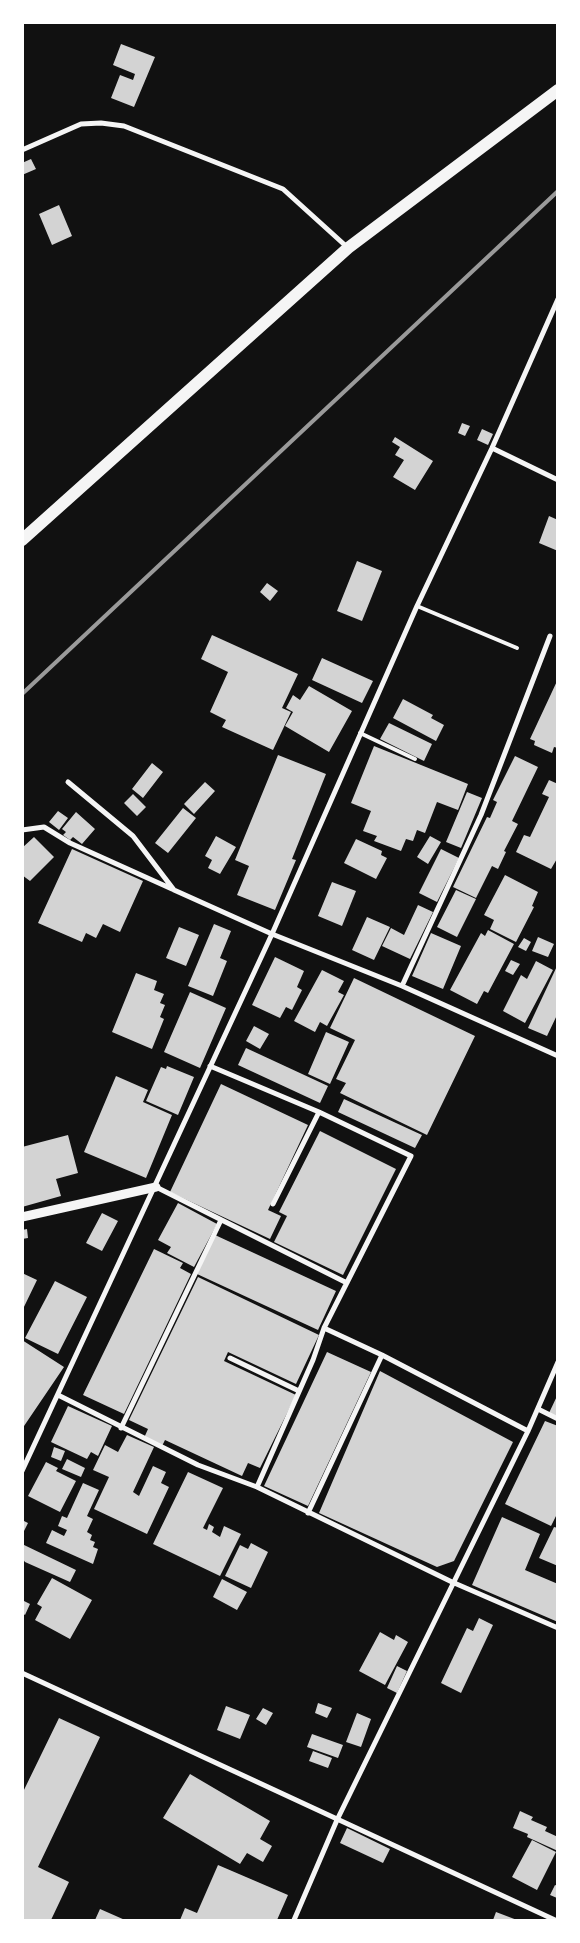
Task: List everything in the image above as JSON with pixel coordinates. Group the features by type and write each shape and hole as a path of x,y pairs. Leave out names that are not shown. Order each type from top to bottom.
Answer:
{"main road":[{"path":"22,540 348,248 558,90"}],"street":[{"path":"22,150 81,124 101,123 124,126 283,189 348,248"},
{"path":"22,1471 156,1187 272,934 417,606 492,448 558,299"},
{"path":"492,448 558,480"},
{"path":"402,986 481,815 550,636"},
{"path":"68,782 133,836 174,890"},
{"path":"22,830 44,827 70,843 272,934 402,986 558,1056"},
{"path":"210,1066 319,1112 411,1156 324,1328 314,1360 257,1487"},
{"path":"273,1204 319,1112"},
{"path":"22,1217 156,1187 347,1283"},
{"path":"121,1428 221,1220"},
{"path":"324,1328 382,1355 528,1430"},
{"path":"308,1513 382,1355"},
{"path":"230,1358 299,1391"},
{"path":"294,1920 337,1820 528,1430 558,1362"},
{"path":"58,1395 198,1465 257,1487 452,1582 558,1628"},
{"path":"538,1409 558,1419"},
{"path":"22,1673 555,1920"}],"lane":[{"path":"417,606 517,648"},
{"path":"360,733 415,758"}],"building":[{"path":"121,44 155,57 134,107 111,98 120,75 133,80 135,74 113,65"},
{"path":"31,159 36,169 22,175 22,163"},
{"path":"59,205 72,236 52,245 39,214"},
{"path":"462,423 470,426 465,436 458,433"},
{"path":"482,429 493,434 488,445 477,440"},
{"path":"395,437 433,461 415,490 393,477 404,460 395,455 400,447 392,442"},
{"path":"549,516 558,520 558,551 539,543"},
{"path":"357,561 382,571 362,621 337,611"},
{"path":"267,583 278,591 270,601 260,592"},
{"path":"212,635 298,674 282,708 291,712 273,750 222,727 226,720 210,712 228,672 201,659"},
{"path":"322,658 373,681 362,703 312,680"},
{"path":"558,679 558,748 554,747 552,753 534,745 535,741 530,739"},
{"path":"309,686 352,711 329,752 285,726 293,712 286,708 293,695 300,700"},
{"path":"403,699 433,715 431,718 444,725 436,741 393,718"},
{"path":"389,723 432,744 424,761 380,739"},
{"path":"374,746 468,784 458,810 437,802 425,833 417,830 413,841 406,839 401,851 374,841 377,836 363,831 371,811 351,803"},
{"path":"278,755 326,774 292,859 296,860 275,910 237,895 249,866 235,860"},
{"path":"515,756 538,767 512,821 518,824 504,851 506,852 498,869 492,866 476,898 453,887 487,817 490,818 497,802 493,800"},
{"path":"152,763 163,772 143,798 132,789"},
{"path":"549,780 558,784 558,857 551,869 516,852 524,835 530,837 549,797 542,794"},
{"path":"205,782 215,791 194,814 184,804"},
{"path":"467,792 482,798 461,848 446,842"},
{"path":"133,794 146,807 137,816 124,803"},
{"path":"183,808 196,818 168,853 155,843"},
{"path":"58,811 68,818 59,830 49,822"},
{"path":"76,812 95,829 82,844 73,837 70,840 63,835 66,832 62,829"},
{"path":"216,836 236,847 220,874 208,868 212,860 205,856"},
{"path":"430,836 441,842 428,864 417,857"},
{"path":"34,837 54,857 30,881 22,875 22,848"},
{"path":"356,839 382,851 381,855 387,858 376,879 344,863"},
{"path":"72,849 143,881 120,932 103,924 96,938 86,933 82,942 38,923"},
{"path":"441,849 459,858 437,902 419,893"},
{"path":"505,875 538,892 532,906 534,907 516,942 490,929 494,920 484,915"},
{"path":"332,882 356,891 342,926 318,916"},
{"path":"456,890 476,899 457,937 437,927"},
{"path":"418,905 433,912 410,959 382,946 391,928 404,935"},
{"path":"367,917 390,927 374,960 352,950"},
{"path":"214,924 231,931 220,958 227,961 213,996 188,986"},
{"path":"179,927 199,935 186,966 166,958"},
{"path":"488,930 514,944 488,993 484,991 477,1004 450,990 481,933 485,936"},
{"path":"431,933 461,946 443,989 412,976"},
{"path":"538,937 554,944 548,957 532,951"},
{"path":"524,938 531,942 526,951 518,947"},
{"path":"275,957 304,971 297,987 302,990 292,1010 286,1007 280,1018 252,1005"},
{"path":"511,960 520,964 513,975 505,971"},
{"path":"536,961 553,970 525,1023 503,1011 521,975 527,979"},
{"path":"558,964 558,1013 547,1036 528,1028"},
{"path":"322,970 344,981 338,992 344,995 327,1026 320,1022 315,1032 294,1021"},
{"path":"136,973 157,981 154,990 164,994 160,1003 165,1005 160,1017 164,1019 152,1049 112,1032"},
{"path":"354,978 475,1036 427,1135 340,1093 346,1083 336,1079 355,1040 330,1028"},
{"path":"190,992 226,1008 200,1068 164,1052"},
{"path":"254,1026 269,1034 260,1049 246,1041"},
{"path":"326,1032 349,1042 330,1084 308,1074"},
{"path":"246,1048 328,1086 320,1103 238,1065"},
{"path":"167,1066 194,1077 178,1115 146,1101 161,1067 166,1069"},
{"path":"116,1076 148,1090 143,1102 172,1115 146,1178 84,1152"},
{"path":"221,1084 308,1125 268,1210 281,1216 270,1239 170,1192"},
{"path":"344,1099 422,1135 415,1148 338,1112"},
{"path":"320,1131 396,1169 343,1275 274,1242 287,1216 279,1212"},
{"path":"68,1135 78,1173 56,1179 61,1196 22,1207 22,1147"},
{"path":"178,1203 217,1224 194,1267 167,1253 171,1247 158,1240"},
{"path":"102,1213 118,1221 102,1251 86,1243"},
{"path":"27,1229 28,1238 22,1239 22,1230"},
{"path":"215,1235 336,1291 318,1330 197,1274"},
{"path":"154,1249 183,1263 180,1268 191,1274 124,1414 83,1395"},
{"path":"22,1273 37,1280 22,1311"},
{"path":"198,1277 319,1335 296,1384 228,1352 224,1361 296,1395 260,1468 248,1463 242,1476 165,1440 162,1446 144,1438 148,1429 129,1420"},
{"path":"55,1281 87,1297 58,1354 25,1338"},
{"path":"22,1340 64,1367 22,1429"},
{"path":"327,1352 371,1372 308,1506 264,1486"},
{"path":"380,1371 513,1442 454,1561 437,1567 319,1513"},
{"path":"558,1394 558,1417 549,1413"},
{"path":"68,1406 112,1426 98,1456 91,1452 87,1459 51,1442"},
{"path":"545,1421 558,1426 558,1512 551,1526 505,1504"},
{"path":"127,1435 154,1447 133,1492 139,1496 153,1466 166,1472 161,1483 169,1487 147,1534 94,1509 109,1477 93,1470 105,1445 118,1452"},
{"path":"54,1447 65,1451 61,1461 51,1457"},
{"path":"67,1459 85,1468 81,1477 62,1469"},
{"path":"46,1462 58,1468 56,1471 76,1481 60,1512 28,1496"},
{"path":"188,1472 223,1488 203,1528 207,1530 209,1524 214,1527 212,1532 220,1537 224,1526 241,1534 220,1576 153,1544"},
{"path":"83,1483 99,1490 87,1516 93,1519 87,1532 92,1535 90,1540 95,1542 93,1547 98,1549 93,1564 46,1543 52,1530 64,1536 67,1530 58,1526 62,1516 67,1518"},
{"path":"502,1517 540,1534 525,1570 558,1584 558,1622 472,1585"},
{"path":"22,1520 28,1523 24,1531 22,1530"},
{"path":"554,1527 558,1528 558,1566 539,1558"},
{"path":"251,1543 268,1552 251,1588 225,1576 240,1545 248,1549"},
{"path":"22,1544 76,1570 70,1582 25,1562 22,1558"},
{"path":"52,1578 92,1600 70,1639 35,1620 42,1607 37,1604"},
{"path":"222,1579 247,1592 237,1610 213,1597"},
{"path":"22,1600 30,1604 25,1615 22,1613"},
{"path":"479,1618 493,1625 461,1693 441,1683 467,1628 473,1631"},
{"path":"380,1632 394,1640 396,1635 408,1642 385,1685 359,1671"},
{"path":"397,1666 407,1671 397,1693 387,1688"},
{"path":"318,1703 332,1708 327,1718 315,1713"},
{"path":"226,1706 250,1715 240,1739 217,1730"},
{"path":"263,1708 273,1713 266,1725 256,1719"},
{"path":"357,1713 371,1719 361,1747 346,1742"},
{"path":"59,1718 100,1737 38,1867 69,1882 51,1920 22,1920 22,1794"},
{"path":"312,1734 343,1745 338,1758 307,1747"},
{"path":"313,1751 332,1758 328,1768 309,1761"},
{"path":"190,1774 270,1821 260,1839 272,1846 263,1862 247,1853 240,1864 163,1818"},
{"path":"520,1811 533,1817 531,1820 547,1827 545,1831 558,1837 558,1851 527,1837 528,1834 513,1828"},
{"path":"347,1828 390,1849 383,1863 340,1843"},
{"path":"532,1840 556,1852 537,1890 512,1877"},
{"path":"218,1865 288,1895 277,1920 180,1920 185,1908 197,1913"},
{"path":"555,1885 558,1886 557,1898 550,1895"},
{"path":"100,1909 125,1920 95,1920"},
{"path":"496,1912 517,1920 493,1920"}],"railway":[{"path":"22,694 558,191"}]}
